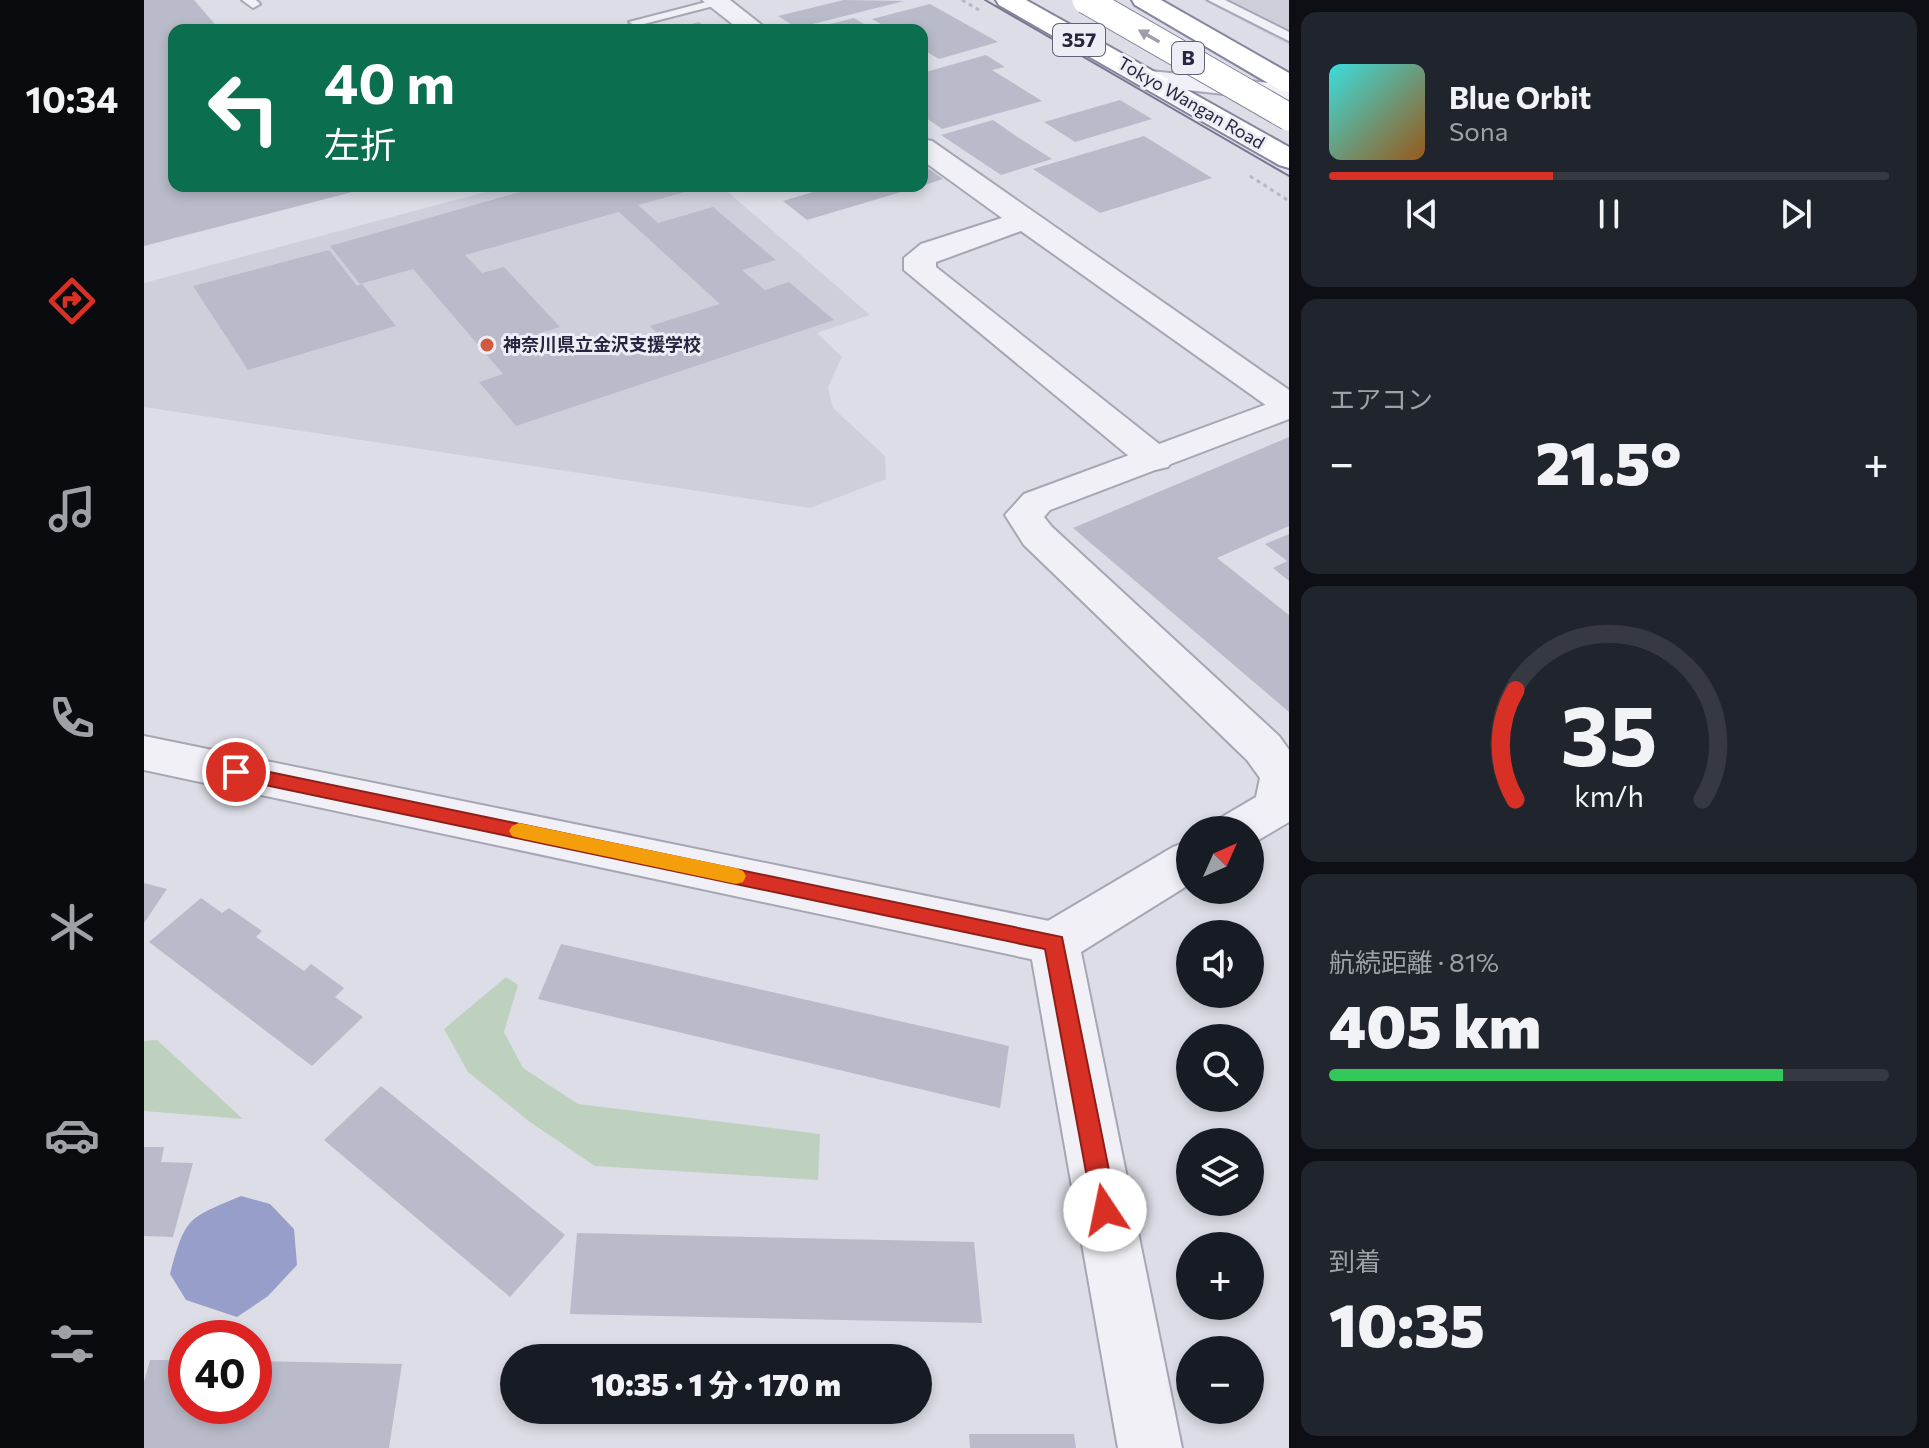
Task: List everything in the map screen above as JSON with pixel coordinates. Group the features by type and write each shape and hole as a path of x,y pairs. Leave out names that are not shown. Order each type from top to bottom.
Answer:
{"highway":[{"name":"Tokyo Wangan Road","path":"1008,0 1289,159"},
{"name":"B","path":"1086,0 1289,117"},
{"name":"B","path":"1144,0 1289,83"}],"street":[{"path":"716,2 747,24"},
{"path":"1150,79 1289,93"},
{"path":"1289,124 1289,135"},
{"path":"928,151 1289,406"},
{"path":"1025,220 932,251 920,258 920,270 1155,459"},
{"path":"1262,816 1277,807 1283,776 1263,748 1038,536 1024,515 1037,502 1289,406"},
{"path":"144,753 1054,943 1176,869"},
{"path":"1054,943 1150,1448"}],"lane":[{"path":"1215,0 1289,37"},
{"path":"636,22 716,2"}],"shaded area":[{"path":"1203,0 1289,0 1289,45"},
{"name":"神奈川県立金沢支援学校","path":"485,192 728,192 870,315 817,333 842,357 828,387 833,408 885,456 886,479 810,508 144,407 144,283"}],"green space":[{"path":"506,977 518,985 504,1032 523,1068 578,1104 820,1134 818,1180 595,1166 530,1122 468,1072 444,1029"},
{"path":"157,1040 243,1119 144,1111 144,1041"}],"water":[{"path":"241,1196 270,1204 294,1229 297,1265 268,1296 237,1317 186,1300 170,1274 180,1241 191,1222 199,1215"}],"building":[{"path":"144,0 194,0 215,24 168,24 168,192 352,192 144,246"},
{"path":"844,0 904,1 813,24 791,24 778,16"},
{"path":"930,4 998,42 939,59 928,53 928,24 881,24 872,19"},
{"path":"854,18 864,24 830,24"},
{"path":"986,55 1005,67 992,70 1042,101 942,129 928,119 928,71"},
{"path":"1120,100 1152,119 1075,142 1044,122"},
{"path":"993,120 1052,159 1001,175 941,135"},
{"path":"1144,136 1212,178 1100,213 1033,169"},
{"path":"928,168 943,179 928,184"},
{"path":"520,192 685,192 638,205 658,223 713,207 776,260 742,270 765,290 789,282 834,320 516,426 479,382 503,374 413,269 360,284 330,246","holes":["619,212 720,304 650,326 659,335 608,351 596,338 553,351 537,334 560,327 504,267 482,273 465,255"]},
{"path":"813,192 901,192 807,220 783,201"},
{"path":"329,250 357,286 362,284 396,326 248,370 193,286"},
{"path":"1289,437 1289,526 1217,558 1289,615 1289,712 1073,528"},
{"path":"1289,534 1289,581 1273,568 1287,561 1265,544"},
{"path":"144,883 167,889 144,923"},
{"path":"201,898 222,913 229,908 262,931 256,937 304,971 311,964 344,988 335,997 363,1017 312,1066 149,942"},
{"path":"561,944 1009,1046 1000,1108 538,999"},
{"path":"381,1086 565,1235 510,1297 324,1140"},
{"path":"144,1147 164,1147 161,1162 193,1163 173,1237 144,1236"},
{"path":"577,1233 974,1242 982,1323 570,1314"},
{"path":"150,1360 168,1360 168,1424 272,1424 272,1361 402,1364 389,1448 144,1448 144,1382"},
{"path":"969,1434 1074,1434 1076,1448 970,1448"}],"tram line":[{"path":"985,0 1289,176"}],"slow traffic":[{"path":"519,831 736,876"}],"place":[{"name":"神奈川県立金沢支援学校","path":"487,345"}],"route":[{"path":"236,772 1054,943 1105,1210"}]}
